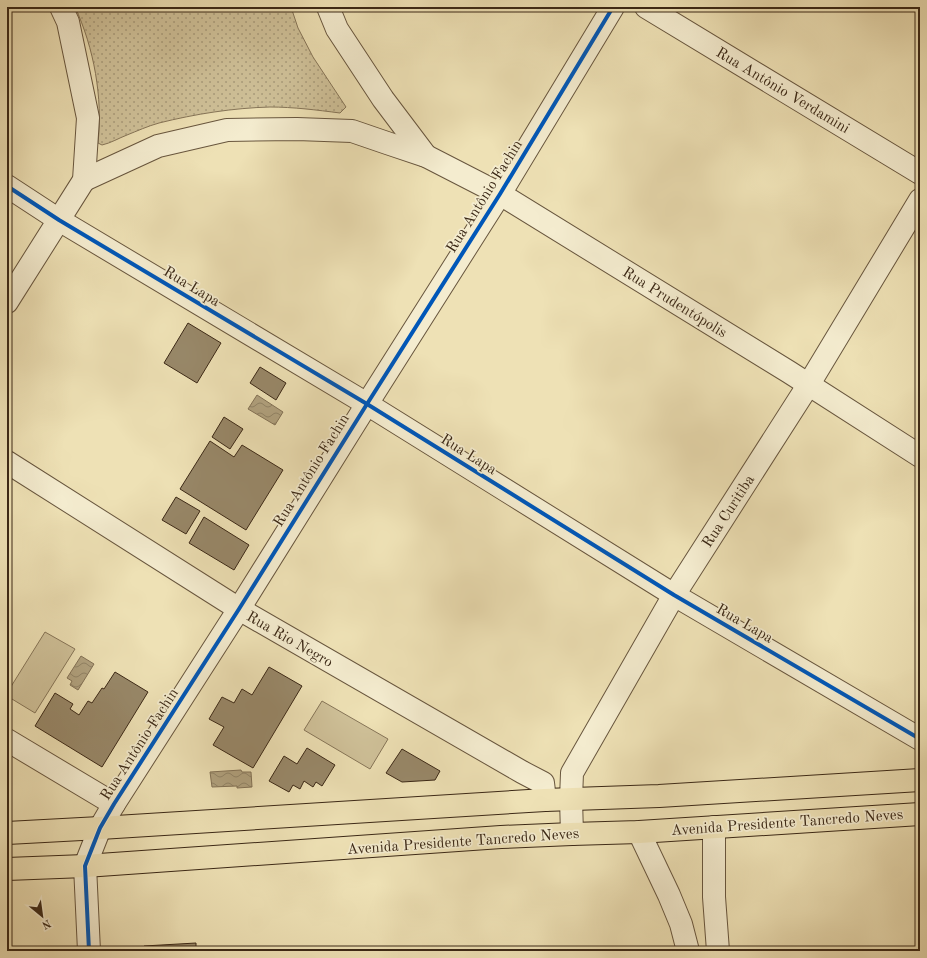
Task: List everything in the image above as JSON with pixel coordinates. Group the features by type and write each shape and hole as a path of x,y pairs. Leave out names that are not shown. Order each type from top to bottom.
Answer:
{"main road":[{"path":"7,833 100,828 544,792 571,799 659,796 920,780"},
{"name":"Avenida Presidente Tancredo Neves","path":"7,869 85,866 485,838 639,832 920,814"}],"street":[{"path":"7,302 84,180 88,118 68,22 61,7"},
{"path":"328,7 337,29 379,92 426,156"},
{"name":"Rua Antônio Fachin","path":"85,866 100,828 114,804 239,609 500,194 613,7"},
{"name":"Rua Antônio Verdamini","path":"646,7 920,173"},
{"name":"Rua Prudentópolis","path":"84,180 158,146 227,130 298,129 352,131 426,156 500,194 809,384 920,456"},
{"name":"Rua Lapa","path":"7,186 59,220 367,404 674,595 920,739"},
{"name":"Rua Curitiba","path":"572,834 572,773 674,595 809,384 920,200"},
{"name":"Rua Rio Negro","path":"7,462 239,609 522,772 544,792"},
{"path":"7,740 114,804"},
{"path":"544,792 551,783 558,781 572,773"},
{"path":"714,827 714,897 718,951"},
{"path":"639,832 672,902 681,924 688,951"},
{"path":"85,866 89,951"}],"shaded area":[{"path":"75,7 291,7 298,28 313,57 346,107 340,113 296,108 270,107 214,112 155,124 102,145 98,143 99,109 96,74 82,23"},
{"path":"45,632 75,649 35,713 7,696 7,693"},
{"path":"322,701 388,739 370,769 304,730"}],"water":[{"path":"257,395 283,412 275,425 248,409"},
{"path":"81,656 94,664 78,690 70,685 72,681 67,678"},
{"path":"241,770 242,772 251,772 252,787 212,787 210,772"}],"building":[{"path":"188,323 221,343 197,383 164,363"},
{"path":"260,367 286,383 276,400 250,383"},
{"path":"224,417 243,429 230,449 212,437"},
{"path":"210,441 234,457 242,445 283,470 246,530 180,489"},
{"path":"176,497 200,511 186,534 162,520"},
{"path":"204,517 249,545 234,570 189,543"},
{"path":"269,667 302,686 253,768 213,745 224,727 209,719 222,697 234,703 242,689 252,695"},
{"path":"115,672 148,692 102,767 35,726 55,693 73,704 70,709 79,715 88,701 92,703 102,688 104,689"},
{"path":"307,748 335,765 322,786 316,782 313,787 304,781 300,789 293,785 289,792 269,781 284,756 297,764"},
{"path":"402,749 440,771 435,780 402,782 386,773"},
{"path":"196,943 196,951 144,951 144,946"}],"cycle path":[{"path":"89,951 85,866 100,828 500,194 613,7"},
{"path":"7,186 59,220 367,404 674,595 920,739"}]}
